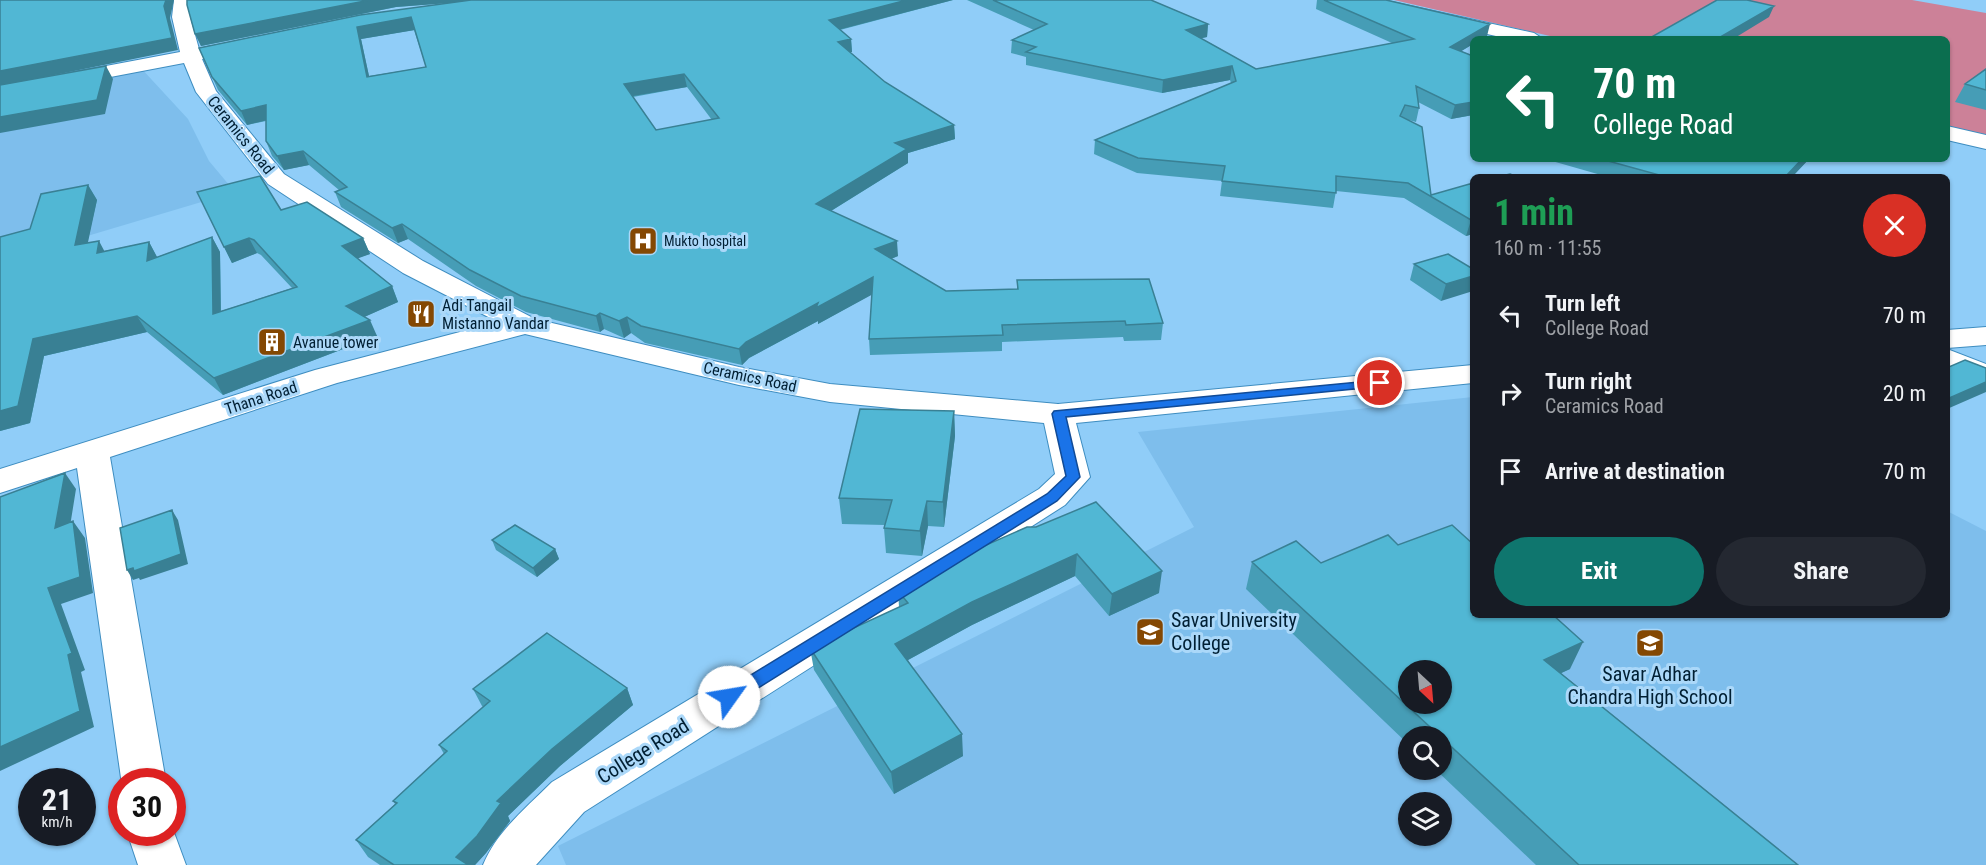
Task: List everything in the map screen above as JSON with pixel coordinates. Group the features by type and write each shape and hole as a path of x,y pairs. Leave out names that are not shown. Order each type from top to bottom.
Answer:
{"street":[{"name":"Ceramics Road","path":"183,0 181,17 191,56 206,92 276,179 413,267 525,325 739,376 830,393 1058,414 1470,374"},
{"path":"1360,0 1521,36"},
{"path":"0,92 226,49"},
{"path":"1950,134 1986,142"},
{"name":"Thana Road","path":"0,481 368,363 445,342 525,325"},
{"path":"1950,339 1986,336"},
{"path":"1950,359 1986,376"},
{"name":"College Road","path":"507,865 530,835 568,797 1052,497 1073,477 1058,414"},
{"path":"92,452 141,768"},
{"path":"156,846 162,865"}],"shaded area":[{"path":"1394,0 1912,0 1986,13 1986,137 1950,129 1950,36 1550,36"},
{"path":"140,67 188,119 209,161 235,192 0,262 0,92"},
{"path":"1470,397 1470,618 1950,618 1950,513 1986,531 1986,865 566,865 558,846 1194,527 1138,432"}],"building":[{"path":"0,0 166,0 164,6 172,38 0,71"},
{"path":"187,0 370,0 195,34"},
{"path":"471,0 907,0 829,20 851,39 838,42 885,82 954,125 895,143 907,149 816,204 897,241 875,249 946,291 1018,289 1017,280 1149,279 1163,323 1126,325 1125,321 1002,325 1003,335 869,339 873,277 816,308 818,303 746,342 739,349 641,326 627,317 619,321 600,313 596,316 521,296 470,270 402,224 392,228 335,192 347,187 303,151 277,156 266,141 266,105 241,111 212,77 199,48 360,15","holes":["411,17 426,67 367,77 357,27","684,74 719,118 656,130 624,84"]},
{"path":"993,0 1151,0 1208,24 1186,30 1256,69 1414,39 1324,0 1386,0 1490,24 1450,47 1470,55 1470,102 1455,105 1416,86 1419,108 1405,105 1400,116 1422,127 1431,195 1470,184 1470,219 1408,183 1336,176 1336,193 1222,181 1225,166 1138,158 1095,140 1236,81 1232,66 1163,80 1026,52 1036,47 1012,40 1047,24"},
{"path":"1717,0 1747,0 1774,6 1722,36 1653,36"},
{"path":"106,66 97,100 0,117 0,85"},
{"path":"1986,69 1986,90 1965,84"},
{"path":"1612,162 1799,162 1788,174 1656,174"},
{"path":"260,176 281,210 307,202 363,238 342,246 392,286 346,306 370,320 214,378 137,316 33,339 18,406 0,411 0,237 30,229 41,194 88,185 75,245 99,241 97,253 149,242 147,261 212,237 213,314 297,287 254,240 249,238 224,247 197,192"},
{"path":"1448,254 1470,267 1470,277 1446,284 1414,264"},
{"path":"1965,360 1986,368 1986,382 1950,398 1950,367"},
{"path":"860,409 954,411 943,502 927,501 920,531 884,528 892,500 839,498"},
{"path":"65,473 55,528 73,521 80,577 48,588 72,653 68,655 80,711 0,747 0,497"},
{"path":"1096,502 1162,571 1112,594 1077,554 972,602 895,644 962,734 891,772 810,648 908,603 898,591 943,567 941,565 1027,527 1036,527"},
{"path":"172,510 181,554 134,571 133,568 127,570 120,528"},
{"path":"515,525 555,549 533,568 492,540"},
{"path":"1452,525 1470,541 1470,618 1556,618 1583,642 1544,660 1798,865 1579,865 1452,747 1452,726 1429,726 1416,714 1452,714 1452,660 1398,660 1398,697 1252,562 1296,541 1321,563 1388,535 1398,545"},
{"path":"547,633 627,688 552,749 497,801 501,803 477,836 456,857 467,864 394,865 356,840 397,803 393,801 447,751 439,745 490,701 473,689"}],"place":[{"name":"Mukto hospital","path":"643,241"},
{"name":"Adi Tangail Mistanno Vandar","path":"421,314"},
{"name":"Avanue tower","path":"272,342"},
{"name":"Savar University College","path":"1150,632"},
{"name":"Savar Adhar Chandra High School","path":"1650,643"}],"route":[{"path":"729,697 1052,497 1073,477 1058,414 1380,383"}]}
